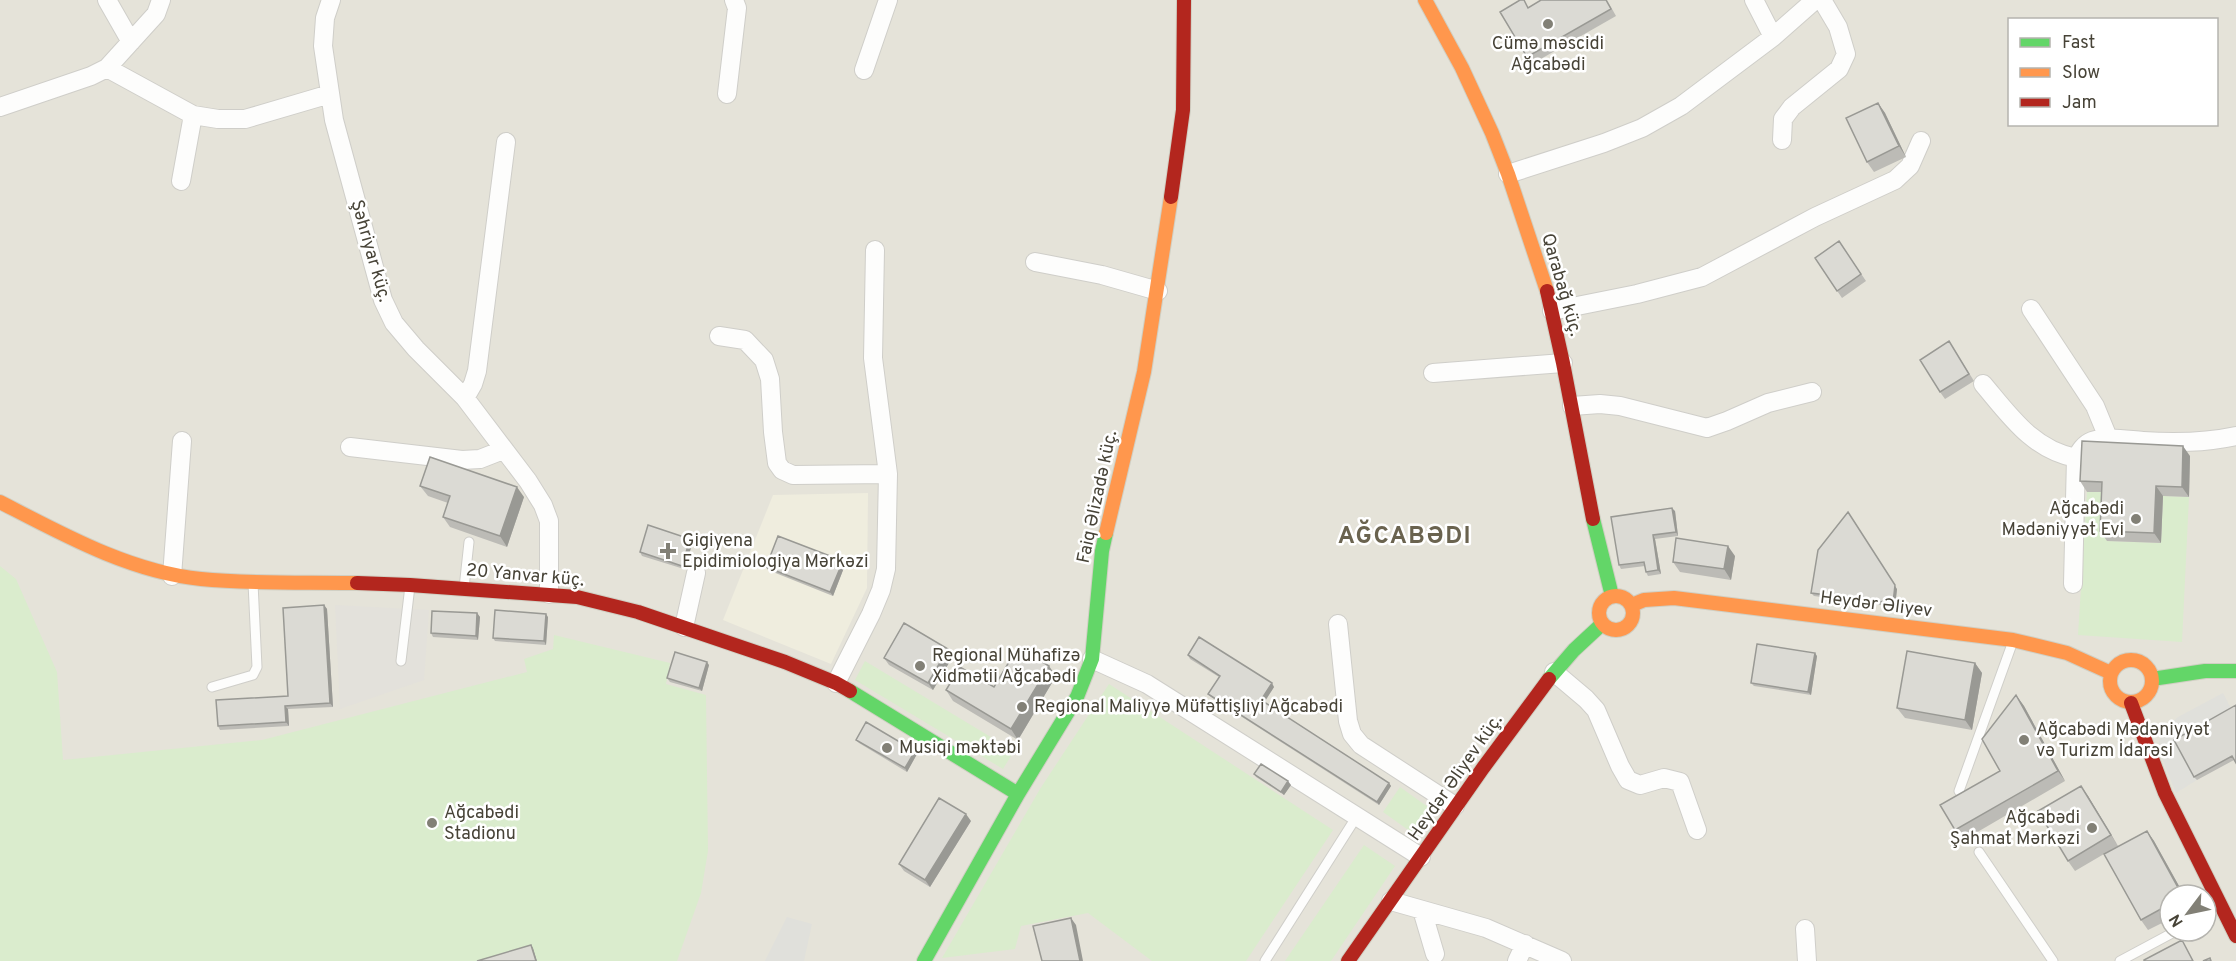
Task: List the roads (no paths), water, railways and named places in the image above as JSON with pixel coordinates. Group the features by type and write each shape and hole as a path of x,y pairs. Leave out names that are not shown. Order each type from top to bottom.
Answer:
{"street":[{"path":"107,0 131,42"},
{"path":"0,107 91,76 107,68 156,14 161,0"},
{"name":"Şəhriyar küç.","path":"332,0 326,18 323,46 330,94 343,157 383,300 394,323 416,349 465,398 528,481 543,505 549,521 549,594"},
{"path":"726,94 737,8 734,0"},
{"path":"864,70 888,0"},
{"name":"Faiq Əlizadə küç.","path":"924,961 1018,794 1077,698 1092,659 1102,551 1144,372 1158,291 1183,110 1184,0"},
{"name":"Qarabağ küç.","path":"1425,0 1462,68 1508,174 1552,311 1591,509 1612,596"},
{"path":"1754,0 1773,37"},
{"path":"1508,174 1642,129 1681,106 1773,37 1815,0"},
{"path":"1782,140 1783,119 1792,107 1839,69 1846,54 1838,27 1822,0"},
{"path":"107,68 193,115 218,119 245,119 330,94"},
{"path":"181,181 193,115"},
{"path":"1552,311 1637,294 1702,277 1815,217 1895,180 1910,166 1921,141"},
{"path":"465,398 477,371 506,142"},
{"path":"836,683 881,590 886,569 888,474 873,358 875,250"},
{"path":"1035,262 1102,275 1158,291"},
{"path":"2031,309 2096,406 2109,440"},
{"path":"719,336 745,340 764,360 771,379 773,432 777,463 782,470 793,475 888,474"},
{"path":"1433,373 1563,363"},
{"path":"1983,384 2019,427 2059,455 2076,458"},
{"path":"1572,406 1600,404 1620,406 1707,428 1727,422 1768,403 1812,392"},
{"path":"2073,584 2076,458 2083,447 2092,441 2187,443 2210,442 2236,436"},
{"path":"172,576 182,441"},
{"path":"350,447 462,460 480,459 503,450"},
{"name":"20 Yanvar küç.","path":"0,502 114,557 172,576 200,579 410,585 549,594 599,602 684,627 785,662 836,683 1018,794"},
{"path":"684,627 696,573"},
{"path":"1624,597 1632,605 1634,616 1628,626 1618,631 1602,624 1599,607 1607,598 1624,597"},
{"name":"Heydər Əliyev","path":"1632,605 1644,600 1674,598 2013,640 2058,650 2111,673"},
{"path":"1338,624 1348,721 1352,734 1361,745 1455,807"},
{"name":"Heydər Əliyev küç.","path":"1348,961 1455,807 1554,672 1579,644 1602,624"},
{"path":"1092,659 1147,684 1421,857"},
{"path":"2134,660 2146,666 2152,679 2149,693 2138,702 2131,703 2118,699 2110,687 2111,673 2120,662 2134,660"},
{"path":"2152,679 2205,670 2236,671"},
{"path":"1554,672 1596,710 1628,780 1640,785 1664,778 1680,782 1697,830"},
{"path":"2131,703 2145,746 2170,807 2236,936"},
{"path":"1391,901 1486,928 1562,961"},
{"path":"1422,909 1435,954"},
{"path":"1805,929 1807,961"},
{"path":"1516,961 1526,944"}],"lane":[{"path":"464,589 469,542"},
{"path":"212,687 252,675 257,667 253,580"},
{"path":"401,661 410,585"},
{"path":"1959,791 2013,640"},
{"path":"1265,961 1357,816"},
{"path":"1979,852 2053,961"},
{"path":"2120,961 2158,941"}],"place":[{"name":"Cümə məscidi Ağcabədi","path":"1548,24"},
{"name":"Ağcabədi Mədəniyyət Evi","path":"2136,519"},
{"name":"Gigiyena Epidimiologiya Mərkəzi","path":"668,551"},
{"name":"Regional Mühafizə Xidmətii Ağcabədi","path":"920,666"},
{"name":"Regional Maliyyə Müfəttişliyi Ağcabədi","path":"1022,707"},
{"name":"Ağcabədi Mədəniyyət və Turizm İdarəsi","path":"2024,740"},
{"name":"Musiqi məktəbi","path":"887,748"},
{"name":"Ağcabədi Stadionu","path":"432,823"},
{"name":"Ağcabədi Şahmat Mərkəzi","path":"2092,828"}],"district":[{"name":"AĞCABƏDI","path":"1405,537"}]}
